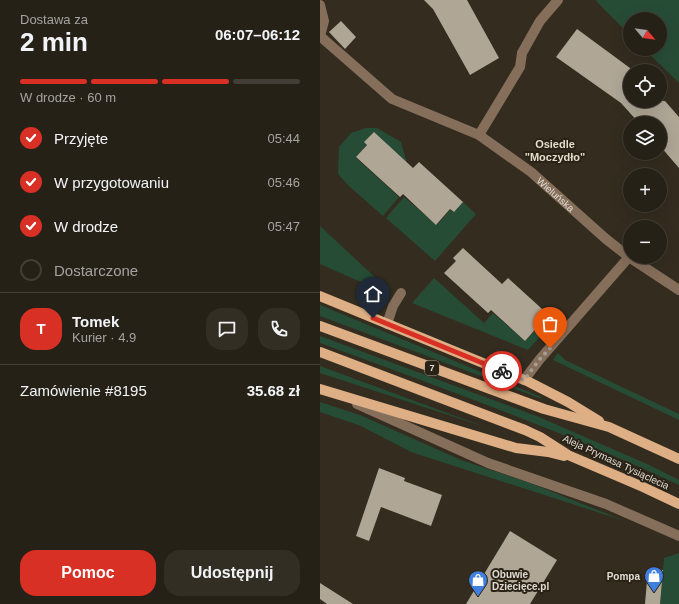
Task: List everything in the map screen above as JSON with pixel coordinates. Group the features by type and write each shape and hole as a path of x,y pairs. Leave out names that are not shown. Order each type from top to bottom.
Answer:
{"main road":[{"path":"320,296 524,380 568,402 609,427"},
{"name":"7","path":"320,326 544,409 609,427 679,459"},
{"name":"Aleja Prymasa Tysiąclecia","path":"320,352 525,430 540,437 574,458 679,504"},
{"path":"320,389 516,448 548,452 574,458"}],"street":[{"path":"479,136 520,67 522,54 540,22 558,0"},
{"path":"320,5 324,21 320,36"},
{"name":"Wieluńska","path":"320,36 392,99 479,136 530,172 623,252"},
{"path":"524,380 540,359 623,264"},
{"name":"Wieluńska","path":"640,264 679,290"},
{"path":"387,324 392,306 401,293"},
{"path":"336,394 488,463 606,504 678,535"}],"green space":[{"path":"596,0 679,0 679,83 667,71 667,64 659,64 651,56 667,56 667,12 623,12 623,28"},
{"path":"366,128 377,128 401,142 407,163 373,133 365,142 367,144 356,158 399,197 383,216 349,186 338,174 339,147 351,133"},
{"path":"404,197 437,225 450,210 453,212 463,202 476,214 435,261 386,218"},
{"path":"320,226 379,281 389,286 386,293 320,264"},
{"path":"434,278 484,323 493,313 525,341 539,326 545,331 528,350 412,303"},
{"path":"320,305 541,397 542,399 320,316"},
{"path":"320,336 539,417 647,464 679,480 679,485 546,428 320,343"},
{"path":"558,353 565,360 679,414 679,420 553,360"},
{"path":"320,366 488,428 320,373"},
{"path":"320,402 360,415 461,460 530,483 625,521 411,452 361,426 320,412"},
{"path":"679,553 679,604 660,604 664,558"}],"building":[{"path":"424,0 467,0 499,58 470,75 433,9"},
{"path":"341,21 356,37 345,49 329,32"},
{"path":"577,29 625,64 623,64 623,105 621,103 556,57"},
{"path":"667,103 679,117 679,168 667,154 667,116 633,116 626,108 667,108"},
{"path":"374,132 413,168 419,162 463,202 454,212 450,209 436,225 403,194 400,197 356,157 367,145 364,142"},
{"path":"463,248 502,284 508,278 552,318 542,328 539,325 525,341 491,310 488,313 444,273 456,261 453,258"},
{"path":"379,468 405,478 404,481 442,495 431,526 381,507 369,541 356,536"},
{"path":"510,531 557,560 530,604 466,604"},
{"path":"648,569 663,570 660,604 645,604"},
{"path":"320,583 353,604 327,604 320,599"}],"way so far":[{"path":"502,371 524,380 550,348"}],"place":[{"name":"Pompa","path":"654,593"},
{"name":"Obuwie Dziecięce.pl","path":"478,597"}],"district":[{"name":"Osiedle \"Moczydło\"","path":"555,150"}],"route":[{"path":"373,318 502,371"}]}
